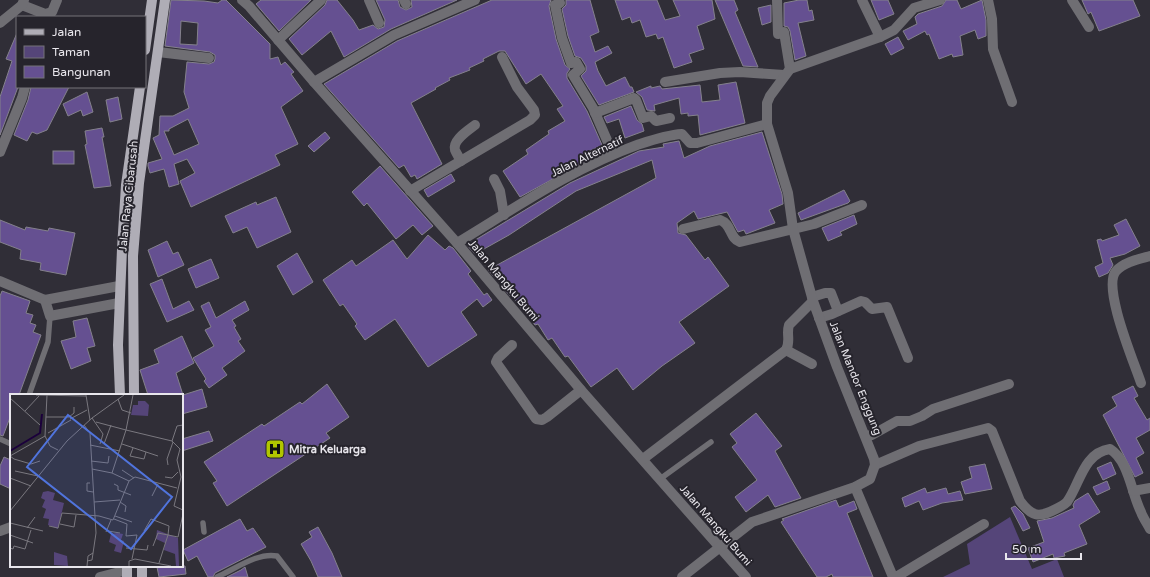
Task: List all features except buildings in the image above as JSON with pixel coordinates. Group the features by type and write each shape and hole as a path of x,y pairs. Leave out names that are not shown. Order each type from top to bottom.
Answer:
{"main road":[{"path":"146,43 152,0"},
{"name":"Jalan Raya Cibarusah","path":"134,392 134,249 139,183 165,0"},
{"name":"Jalan Raya Cibarusah","path":"120,392 118,345 119,303 126,185 140,88"},
{"path":"120,392 134,392"}],"street":[{"path":"0,24 23,2 45,16 52,12 57,0"},
{"name":"Jalan Mangku Bumi","path":"242,0 457,243 581,390 746,577"},
{"path":"278,40 321,0"},
{"path":"369,0 379,23"},
{"path":"314,82 394,35 475,0"},
{"path":"559,0 560,3 555,5 562,38 571,63 576,62 580,69 573,74 595,113 613,154"},
{"path":"767,124 767,103 770,96 787,72 784,32 778,34 777,0"},
{"path":"862,0 880,37"},
{"path":"665,82 720,73 787,72 880,37 894,30 914,8 940,0"},
{"path":"988,0 992,19 993,49 1012,102"},
{"path":"1072,0 1089,27"},
{"path":"158,52 209,58"},
{"path":"410,191 530,120 535,115 534,110 517,87 502,56"},
{"path":"0,152 25,88"},
{"path":"595,113 634,98 643,118 651,116 656,121 670,118"},
{"name":"Jalan Alternatif","path":"457,243 565,179 613,154 661,137 682,134 690,143 697,143 767,124"},
{"name":"Jalan Mandor Enggung","path":"767,124 788,193 793,229 819,318 837,367 866,436 875,465"},
{"path":"461,161 454,149 455,145 459,138 475,125"},
{"path":"494,179 502,199 504,215"},
{"path":"683,229 720,220 729,227 734,238 740,242 814,224 862,205"},
{"path":"1141,383 1122,330 1112,283 1113,276 1121,267 1150,256"},
{"path":"0,282 46,300 120,286"},
{"path":"643,459 786,350 789,339 789,325 813,299 825,292 831,293 838,312"},
{"path":"46,300 50,316 119,303"},
{"path":"819,318 838,312 861,301 865,302 872,309 887,307 908,358"},
{"path":"512,345 498,358 496,362 536,419 542,420 581,390"},
{"path":"786,350 812,364"},
{"path":"866,436 872,435 897,422 910,421 933,409 1009,384"},
{"path":"688,575 734,535 756,520 774,516 855,487 870,478 875,465 919,446 988,428 992,431 1020,501 1026,509 1034,514 1041,516 1066,503 1087,464 1093,456 1104,450 1110,449 1116,453 1125,469 1141,513 1150,529"},
{"path":"855,487 890,573 893,577 984,524"},
{"path":"1133,491 1150,488"},
{"path":"0,532 10,527"},
{"path":"100,577 127,571"}],"lane":[{"path":"29,394 48,342 50,316"},
{"path":"0,439 10,444"},
{"path":"660,480 711,442"},
{"path":"203,523 204,532"},
{"path":"218,577 261,557 271,555 277,556 293,577"}],"green space":[{"path":"1010,517 1032,569 1057,559 1064,577 943,577 970,564 967,544"}],"place":[{"name":"Mitra Keluarga","path":"275,449"}]}
